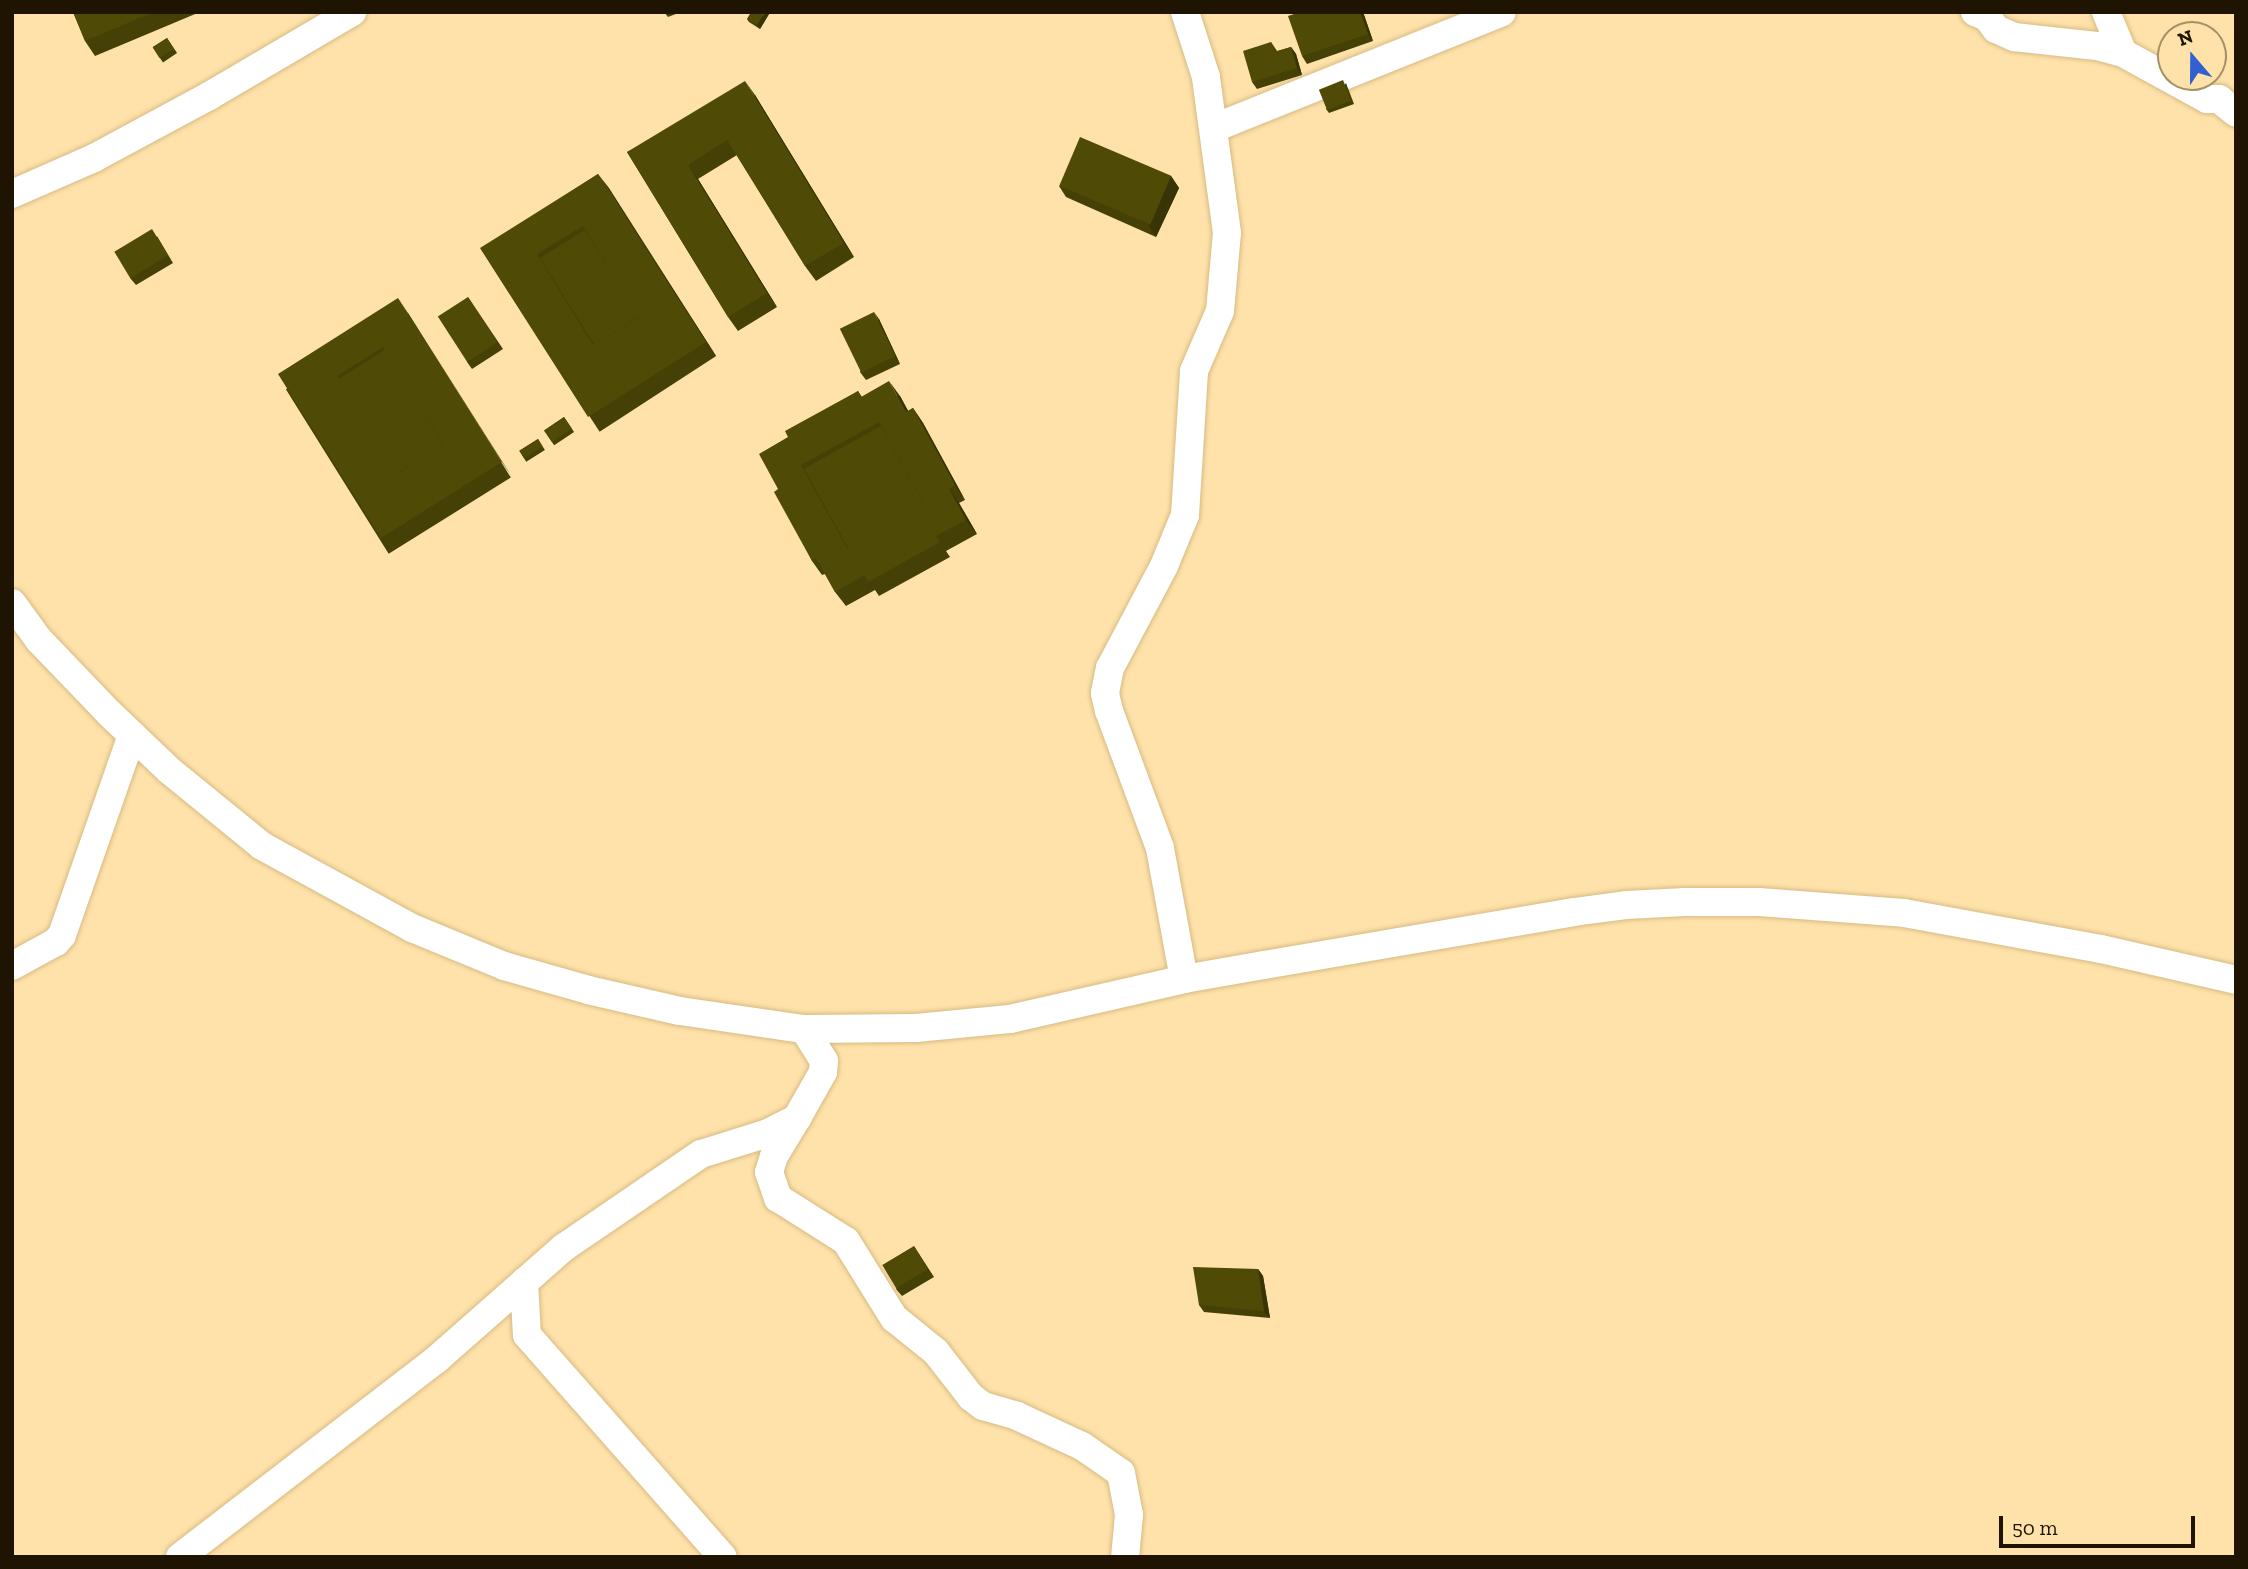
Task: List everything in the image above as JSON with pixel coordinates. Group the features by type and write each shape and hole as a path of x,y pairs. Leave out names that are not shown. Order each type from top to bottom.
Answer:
{"street":[{"path":"12,194 94,158 209,96 352,12"},
{"path":"1184,979 1160,848 1109,711 1106,681 1164,566 1185,515 1194,371 1220,311 1227,233 1206,77 1185,12"},
{"path":"1214,128 1502,12"},
{"path":"1975,12 1987,17 1996,29 2014,37 2097,46 2123,53 2207,99 2219,99 2236,113"},
{"path":"2106,12 2123,53"},
{"path":"12,603 39,640 132,735 170,771 262,845 412,928 505,966 588,990 680,1011 804,1029 916,1028 1010,1019 1184,979 1626,905 1759,902 1904,913 2101,949 2236,981"},
{"path":"12,966 56,942 62,935 132,735"},
{"path":"804,1029 824,1061 823,1072 774,1156 769,1172 778,1198 846,1241 894,1318 936,1352 971,1397 983,1406 1017,1416 1082,1446 1121,1473 1129,1515 1125,1557"},
{"path":"180,1557 437,1359 563,1248 679,1166 701,1154 768,1133 797,1118"},
{"path":"524,1282 527,1335 533,1344 723,1557"}],"building":[{"path":"73,12 154,12 85,41"},
{"path":"751,12 765,12 757,25 747,19"},
{"path":"1300,12 1360,12 1368,34 1302,56 1288,16"},
{"path":"167,38 174,49 159,58 153,47"},
{"path":"1271,42 1275,52 1291,47 1297,68 1252,82 1243,51"},
{"path":"1343,80 1351,100 1327,110 1319,90"},
{"path":"745,81 844,243 805,266 727,140 688,165 767,293 728,317 627,152"},
{"path":"1080,137 1171,176 1150,224 1059,186"},
{"path":"598,174 706,342 588,417 480,248","holes":["583,226 639,317 593,345 537,254"]},
{"path":"152,229 168,256 130,278 114,252"},
{"path":"585,230 639,317 594,345 540,258"},
{"path":"468,297 497,342 467,362 438,317"},
{"path":"398,298 502,462 381,538 278,374","holes":["383,347 444,444 398,473 337,376"]},
{"path":"874,312 895,356 861,373 840,329"},
{"path":"385,350 444,444 397,473 338,379"},
{"path":"889,381 906,412 913,408 955,485 949,489 966,520 936,536 940,542 868,582 865,575 835,592 816,558 812,561 774,492 778,489 759,454 788,437 785,431 858,391 861,397","holes":["879,422 926,507 848,550 801,465"]},
{"path":"564,417 572,429 552,442 544,430"},
{"path":"881,426 926,507 849,550 804,469"},
{"path":"538,439 543,447 524,458 519,451"},
{"path":"914,1246 928,1269 896,1288 882,1265"},
{"path":"1193,1267 1258,1269 1264,1311 1199,1305"}]}
